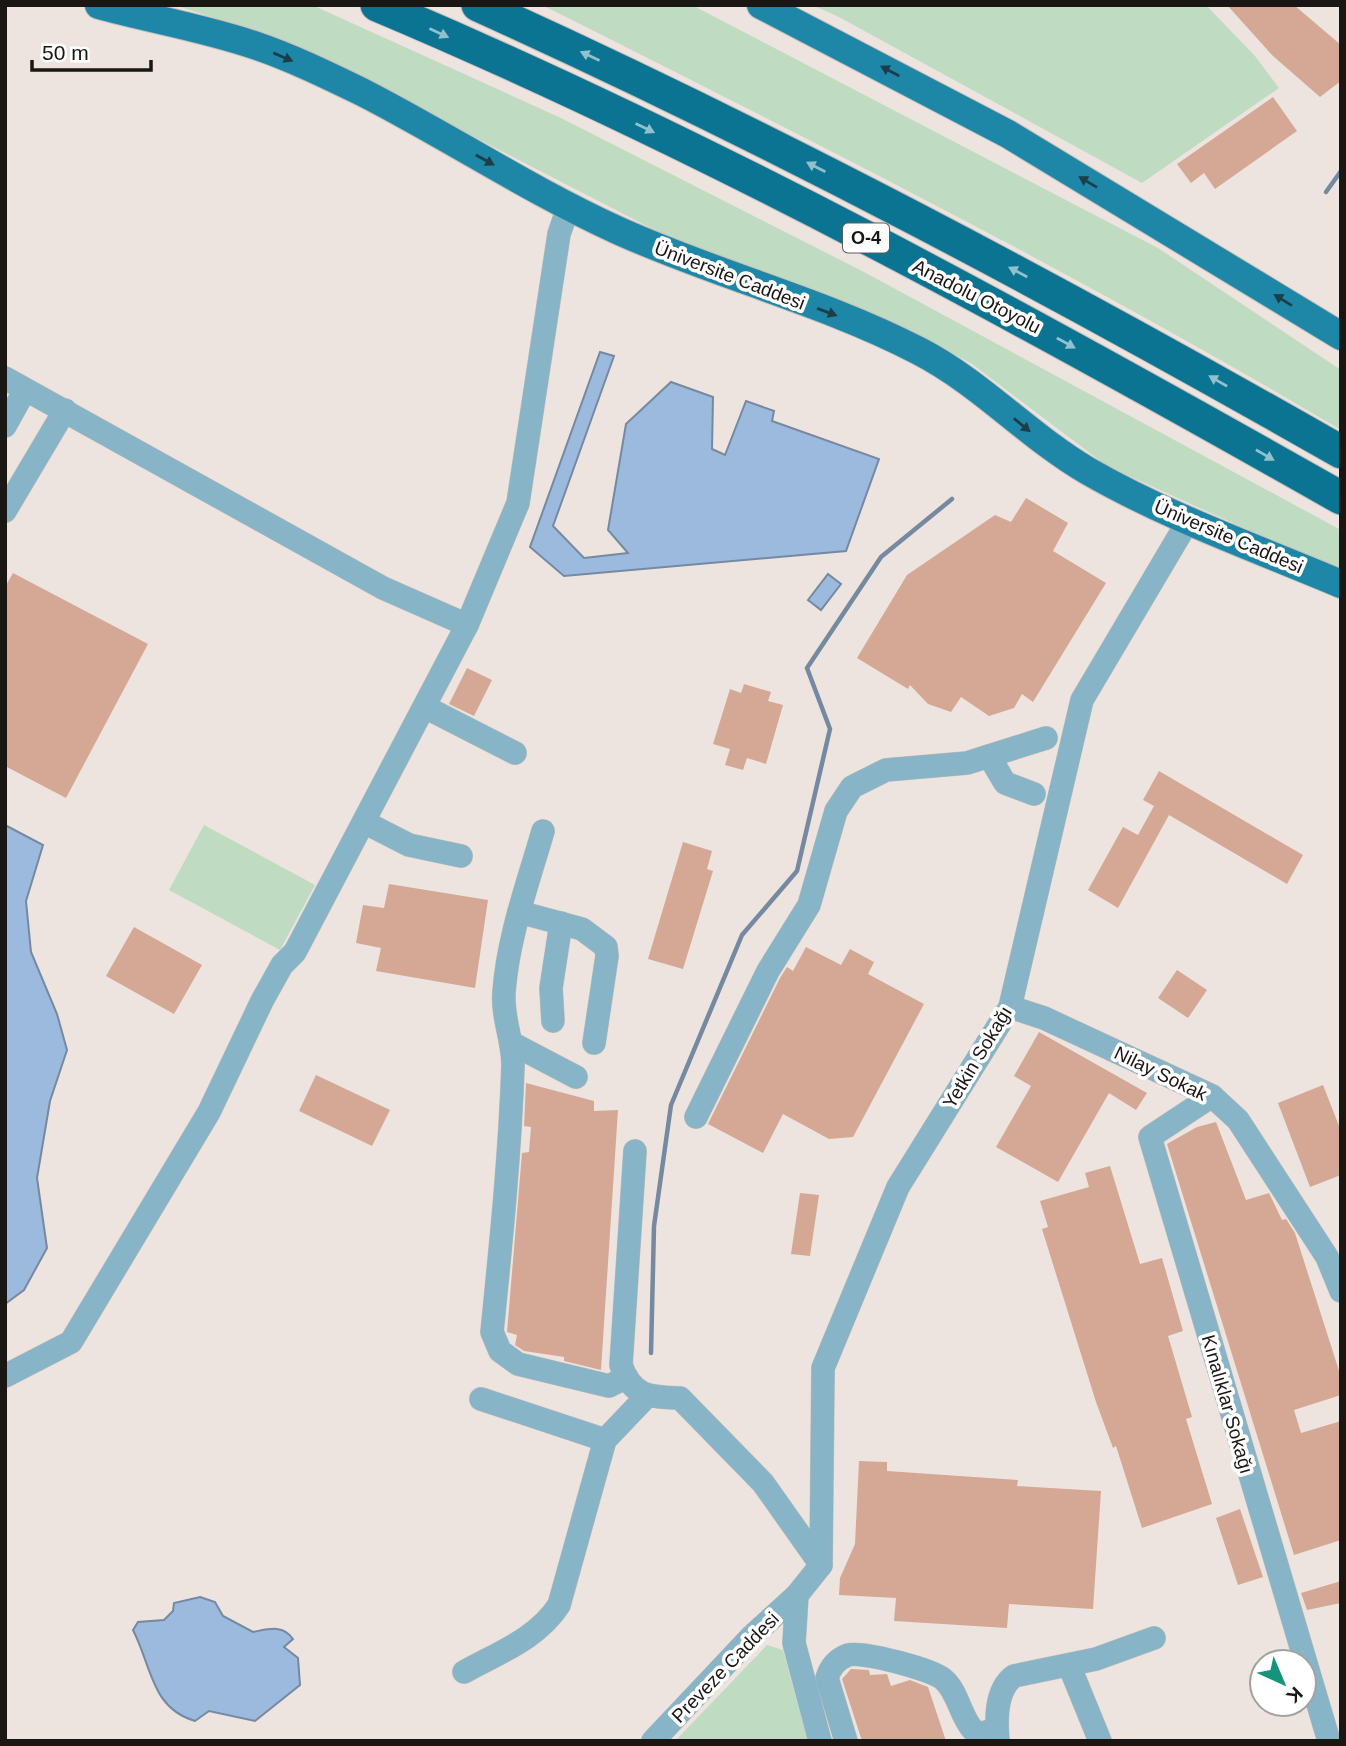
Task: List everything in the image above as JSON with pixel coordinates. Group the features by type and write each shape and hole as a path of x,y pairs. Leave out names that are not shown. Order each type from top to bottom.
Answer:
{"highway":[{"name":"Anadolu Otoyolu","path":"377,5 616,114 880,245 1036,326 1341,498"},
{"name":"Anadolu Otoyolu","path":"478,5 671,94 896,206 1212,378 1341,452"}],"main road":[{"name":"Üniversite Caddesi","path":"99,5 253,45 360,91 568,208 690,260 841,317 919,351 957,373 1033,435 1088,471 1188,521 1341,584"},
{"path":"150,5 174,11 253,45"},
{"path":"761,5 1008,134 1341,336"}],"street":[{"path":"5,1376 71,1342 209,1112 262,1001 282,965 295,952 467,625 518,502 559,234 568,208"},
{"path":"5,378 383,588 467,625"},
{"path":"5,426 25,390"},
{"path":"5,511 65,410"},
{"name":"Yetkin Sokağı","path":"821,1565 823,1368 898,1188 1010,1007 1082,700 1188,521"},
{"path":"425,707 516,753"},
{"path":"696,1117 768,971 809,905 836,811 846,793 862,780 886,771 940,767 989,756 1046,738"},
{"path":"989,756 1005,783 1034,794"},
{"path":"364,822 409,845 461,856"},
{"path":"543,831 519,912 503,993 505,1019 513,1044 509,1150 493,1339 505,1357 519,1364 609,1386 625,1378"},
{"path":"519,912 589,932 602,942 607,951 594,1042"},
{"path":"553,1021 551,988 561,923"},
{"name":"Nilay Sokak","path":"1010,1007 1044,1018 1212,1096 1238,1120 1327,1256 1341,1291"},
{"path":"513,1044 576,1077"},
{"name":"Kınalıklar Sokağı","path":"1212,1096 1150,1137 1329,1741"},
{"path":"635,1151 621,1365 625,1378 646,1396 680,1398 763,1483 821,1565 797,1595 794,1643 820,1741"},
{"path":"464,1672 530,1636 548,1620 559,1605 605,1440 646,1396"},
{"path":"481,1399 605,1440"},
{"name":"Preveze Caddesi","path":"653,1741 752,1636 797,1595"},
{"path":"846,1741 827,1678 836,1662 854,1654 927,1670 942,1678 973,1730 978,1734 997,1735 999,1704 1010,1679 1019,1673 1096,1660 1154,1638"},
{"path":"1069,1665 1100,1741"},
{"path":"813,1713 835,1706"}],"green space":[{"path":"175,5 312,5 561,118 864,272 1341,530 1341,572 1107,466 972,364 926,339 674,240 297,46"},
{"path":"542,5 692,5 1158,248 1341,370 1341,430 1045,263 845,158"},
{"path":"812,5 1206,5 1255,56 1279,88 1142,183 837,16"},
{"path":"204,825 315,885 280,950 169,890"},
{"path":"767,1645 783,1650 808,1741 675,1741"}],"water":[{"path":"600,352 614,356 553,526 584,558 628,553 608,530 626,424 671,382 713,397 712,449 725,455 746,401 774,411 772,421 879,459 846,551 564,576 530,547"},
{"path":"828,574 841,584 821,610 808,600"},
{"path":"5,825 43,845 26,901 31,952 57,1014 67,1050 50,1101 37,1178 47,1248 24,1290 5,1304"},
{"path":"200,1597 215,1602 223,1616 253,1632 280,1629 293,1639 284,1647 298,1658 300,1685 255,1721 209,1711 195,1721 180,1715 169,1706 155,1684 133,1630 138,1622 164,1620 173,1611 174,1603"}],"building":[{"path":"1227,5 1294,5 1341,45 1341,81 1320,97 1273,56"},
{"path":"1273,97 1297,131 1215,189 1204,173 1191,183 1177,164"},
{"path":"1026,498 1068,523 1053,551 1106,583 1033,702 1022,694 1014,708 989,716 961,697 951,712 928,704 910,685 908,689 857,658 907,575 995,515 1011,522"},
{"path":"13,573 148,644 66,798 5,766 5,587"},
{"path":"467,668 492,680 474,716 449,704"},
{"path":"744,684 771,692 768,701 783,705 766,764 747,758 743,770 725,765 730,749 713,744 730,689 741,693"},
{"path":"1159,771 1303,855 1287,884 1169,815 1118,908 1088,890 1123,827 1138,835 1154,806 1143,800"},
{"path":"683,842 712,851 707,869 713,871 683,969 648,959"},
{"path":"389,884 488,900 475,988 376,971 381,948 356,943 363,905 384,908"},
{"path":"134,927 202,965 174,1014 106,976"},
{"path":"806,947 841,965 850,949 874,962 868,974 924,1004 853,1137 829,1139 783,1114 763,1153 708,1124 780,978 787,967 793,971"},
{"path":"1177,970 1207,990 1188,1018 1158,998"},
{"path":"1039,1032 1147,1093 1136,1110 1109,1093 1058,1182 996,1147 1031,1086 1014,1076"},
{"path":"316,1075 390,1110 372,1146 299,1111"},
{"path":"526,1083 594,1101 594,1111 618,1110 601,1370 564,1361 564,1357 524,1351 515,1345 517,1335 507,1332 522,1153 529,1152 531,1127 524,1126"},
{"path":"1323,1085 1341,1131 1341,1175 1310,1187 1278,1103"},
{"path":"1216,1122 1246,1200 1269,1193 1282,1220 1286,1219 1295,1233 1341,1377 1341,1395 1294,1410 1301,1433 1341,1421 1341,1540 1294,1555 1167,1144 1197,1127"},
{"path":"1110,1166 1140,1264 1162,1258 1183,1331 1168,1336 1192,1417 1186,1419 1212,1504 1142,1528 1116,1446 1113,1448 1096,1402 1042,1229 1048,1227 1040,1201 1089,1187 1085,1173"},
{"path":"800,1193 819,1195 810,1256 791,1254"},
{"path":"859,1461 887,1462 887,1471 1018,1480 1017,1486 1101,1491 1093,1609 1009,1604 1007,1628 894,1621 896,1598 839,1595 840,1578 855,1544"},
{"path":"1240,1509 1263,1577 1238,1585 1216,1518"},
{"path":"1341,1581 1341,1603 1307,1610 1301,1593"},
{"path":"851,1669 869,1670 870,1675 887,1674 891,1686 910,1680 928,1687 946,1741 862,1741 842,1679"}],"waterway":[{"path":"1326,192 1341,171"},
{"path":"651,1353 654,1226 671,1105 742,935 797,871 830,729 807,668 881,557 952,499"}]}
